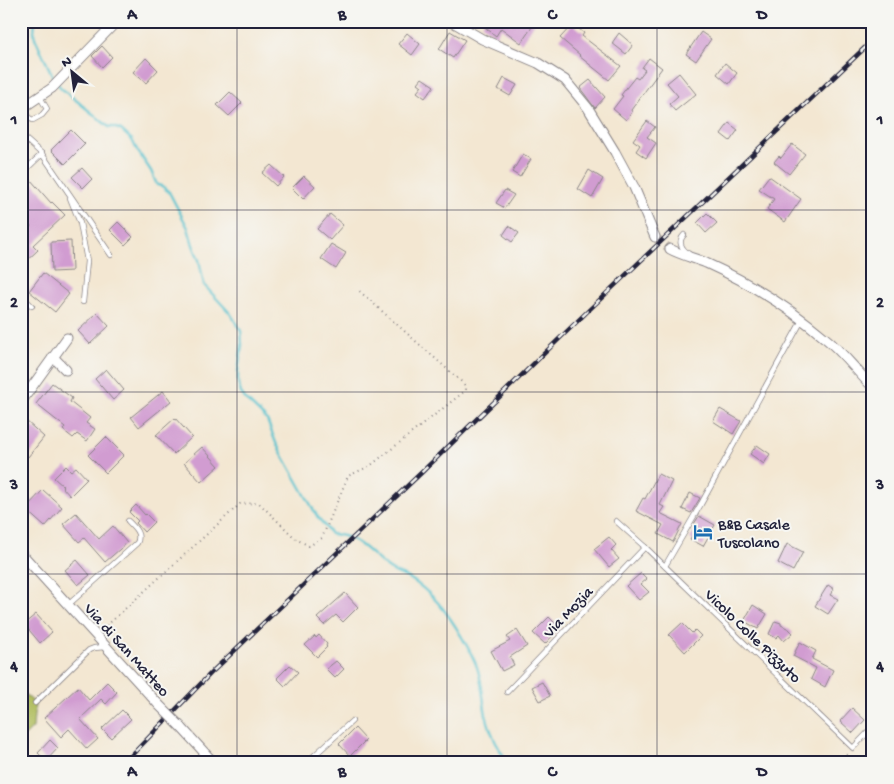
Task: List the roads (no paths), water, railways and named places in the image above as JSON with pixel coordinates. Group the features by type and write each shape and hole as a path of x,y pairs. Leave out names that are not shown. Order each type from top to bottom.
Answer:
{"street":[{"path":"22,109 52,88 65,76 116,21"},
{"path":"451,21 482,39 538,63 565,80 588,108 615,152 634,187 655,236"},
{"path":"670,249 710,265 761,292 829,341 873,387"},
{"path":"21,402 67,338"},
{"path":"53,357 66,370"},
{"name":"Via di San Matteo","path":"21,553 158,705 214,763"}],"lane":[{"path":"22,109 33,120 42,115 47,109 40,97"},
{"path":"21,136 42,154 111,255"},
{"path":"21,174 42,154"},
{"path":"67,189 80,223 87,261 83,302"},
{"path":"684,235 681,239 681,245 684,251 694,258"},
{"path":"21,294 32,306"},
{"path":"665,566 701,507 802,320"},
{"path":"68,605 138,543 139,535 137,530 128,521"},
{"name":"Vicolo Colle Pizzuto","path":"616,521 853,748 873,727"},
{"name":"Via Mozia","path":"507,692 645,547"},
{"path":"35,702 89,650 106,647"},
{"path":"306,763 352,721"}],"waterway":[{"path":"35,21 35,38 54,79 61,88 109,127 121,130 132,140 151,171 157,185 162,186 169,192 188,228 199,260 204,285 230,313 241,331 242,345 238,371 241,393 267,420 276,443 317,516 331,534 341,535 356,541 388,568 412,580 424,589 445,611 476,663 486,715 498,746 509,763"}],"tunnel":[{"path":"655,237 670,249"}],"railway":[{"path":"124,763 213,671 873,40"}],"place":[{"name":"B&B Casale Tuscolano","path":"703,532"}]}
